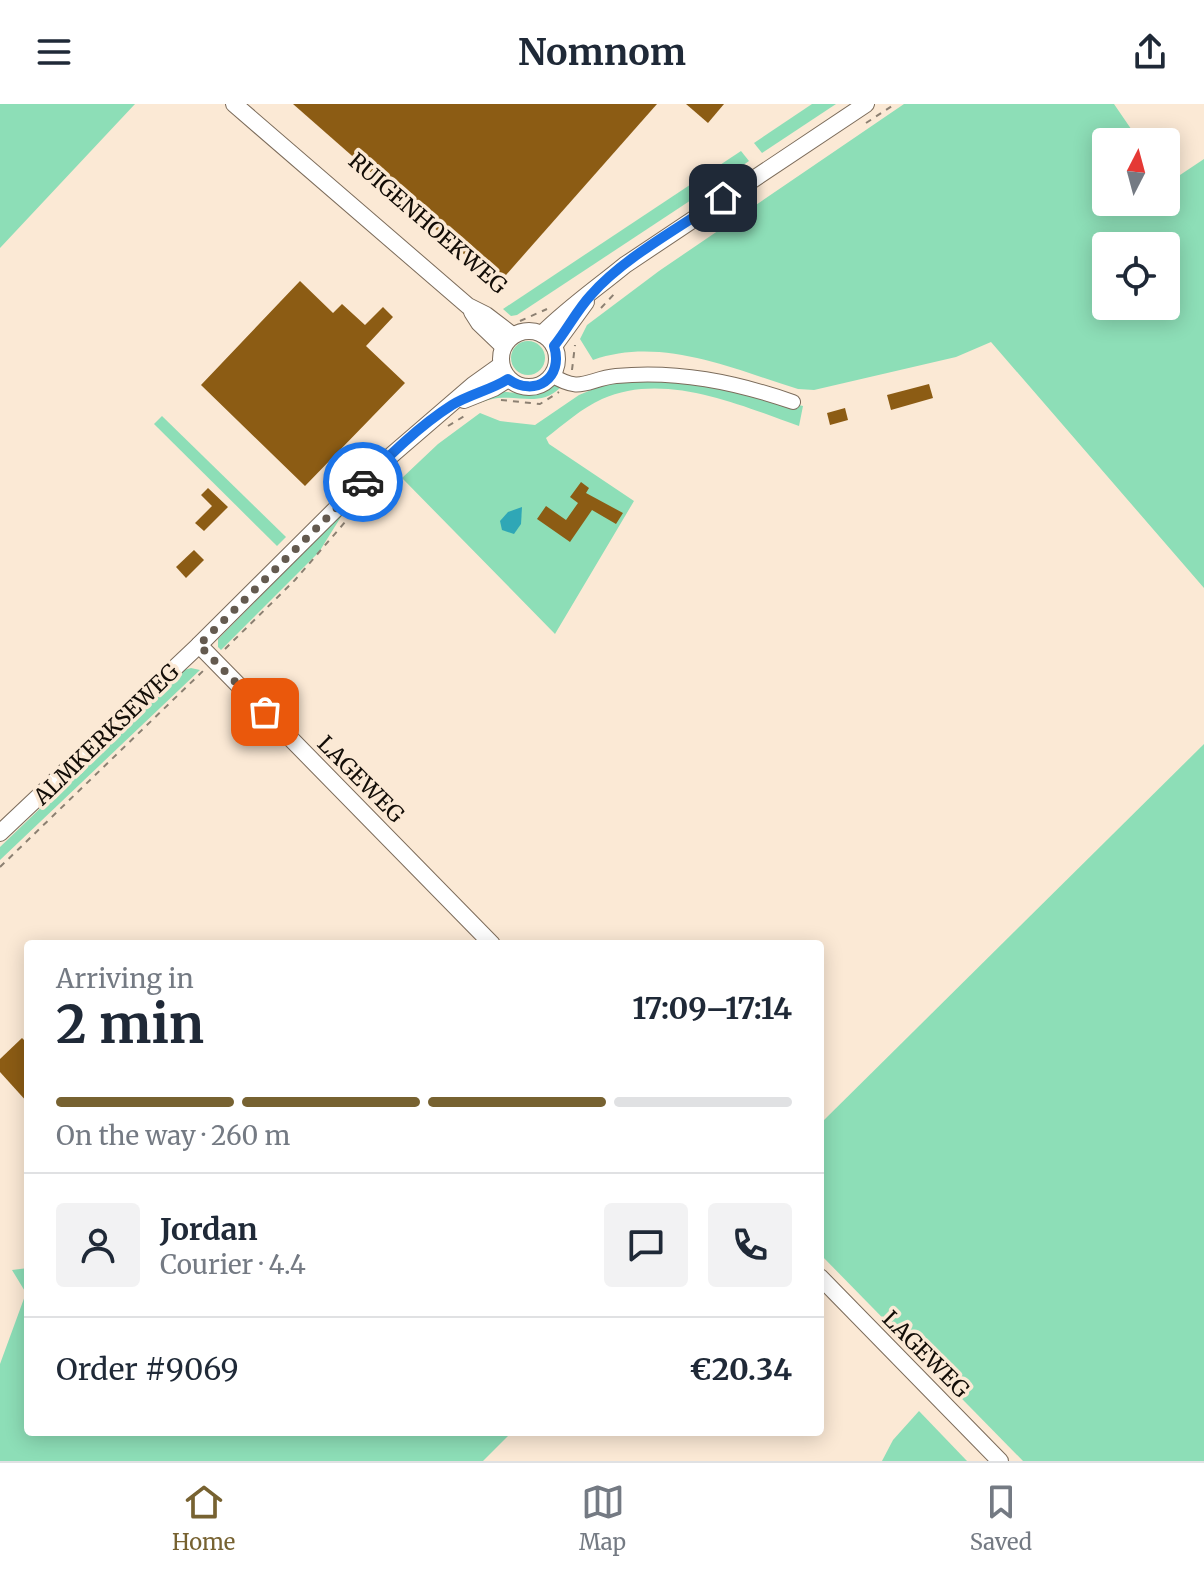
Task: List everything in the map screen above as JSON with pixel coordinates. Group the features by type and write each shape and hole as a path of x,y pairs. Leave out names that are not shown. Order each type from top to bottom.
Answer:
{"street":[{"name":"RUIGENHOEKWEG","path":"234,104 468,306 479,323 510,334"},
{"path":"548,340 571,323 589,296 625,265 866,104"},
{"path":"559,380 557,361 548,340 532,330 510,334 505,372 526,387 559,380 582,385 610,376 666,373 750,387 793,402"},
{"name":"ALMKERKSEWEG","path":"0,833 199,645 379,466 455,404 494,388 505,372"},
{"name":"LAGEWEG","path":"199,645 488,940"},
{"name":"LAGEWEG","path":"824,1281 1000,1461"}],"path":[{"name":"RUIGENHOEKWEG","path":"510,334 528,318 548,308 556,309 571,323"},
{"path":"492,401 540,404 556,396 559,380 572,372 575,339 571,323"},
{"path":"438,433 476,408"},
{"name":"ALMKERKSEWEG","path":"0,867 295,580 351,515"}],"green space":[{"path":"0,104 135,104 0,248"},
{"path":"812,104 836,104 762,153 754,143"},
{"path":"904,104 1114,104 1130,128 1092,128 1092,216 1180,216 1180,175 1204,159 1204,588 991,342 956,357 814,390 798,389 723,365 671,353 619,354 593,360 580,339 587,325 659,271"},
{"path":"741,151 749,161 726,177 517,315 511,316 503,309"},
{"path":"528,341 540,346 545,358 540,370 528,375 516,370 511,358 516,346"},
{"path":"685,379 803,406 799,426 702,394 651,388 626,391 602,399 546,438 549,444 634,501 555,634 402,478 438,444 480,413 500,421 535,425 579,395 608,383"},
{"path":"553,383 560,388 546,397 498,398 474,404 494,391 530,394"},
{"path":"162,416 286,537 277,546 154,424"},
{"path":"344,512 319,552 221,650 218,639"},
{"path":"184,670 200,670 0,860 0,847"},
{"path":"1204,744 1204,1461 1023,1461 824,1258 824,1120"},
{"path":"24,1268 24,1290 12,1270"},
{"path":"24,1298 24,1436 508,1436 483,1461 0,1461 0,1364"},
{"path":"919,1411 967,1461 882,1461 893,1440"}],"water":[{"path":"522,507 521,524 514,534 502,530 500,521 508,512"}],"building":[{"path":"293,104 657,104 498,284"},
{"path":"686,104 724,104 708,123"},
{"path":"300,281 333,313 342,304 365,325 383,307 393,317 366,346 405,383 305,486 201,385"},
{"path":"929,384 933,398 891,410 887,395"},
{"path":"845,408 848,420 830,425 827,413"},
{"path":"581,482 589,488 586,493 623,513 616,524 592,510 570,542 537,519 546,506 566,520 578,503 570,497"},
{"path":"208,488 228,507 204,531 195,523 212,506 201,495"},
{"path":"194,550 204,560 186,578 176,567"},
{"path":"22,1038 24,1040 24,1099 0,1072 0,1059"}],"way so far":[{"path":"265,712 199,645 363,482"}],"route":[{"path":"363,482 415,434 455,404 508,379 526,387 545,382 552,375 557,361 554,346 589,296 625,265 723,198"}]}
